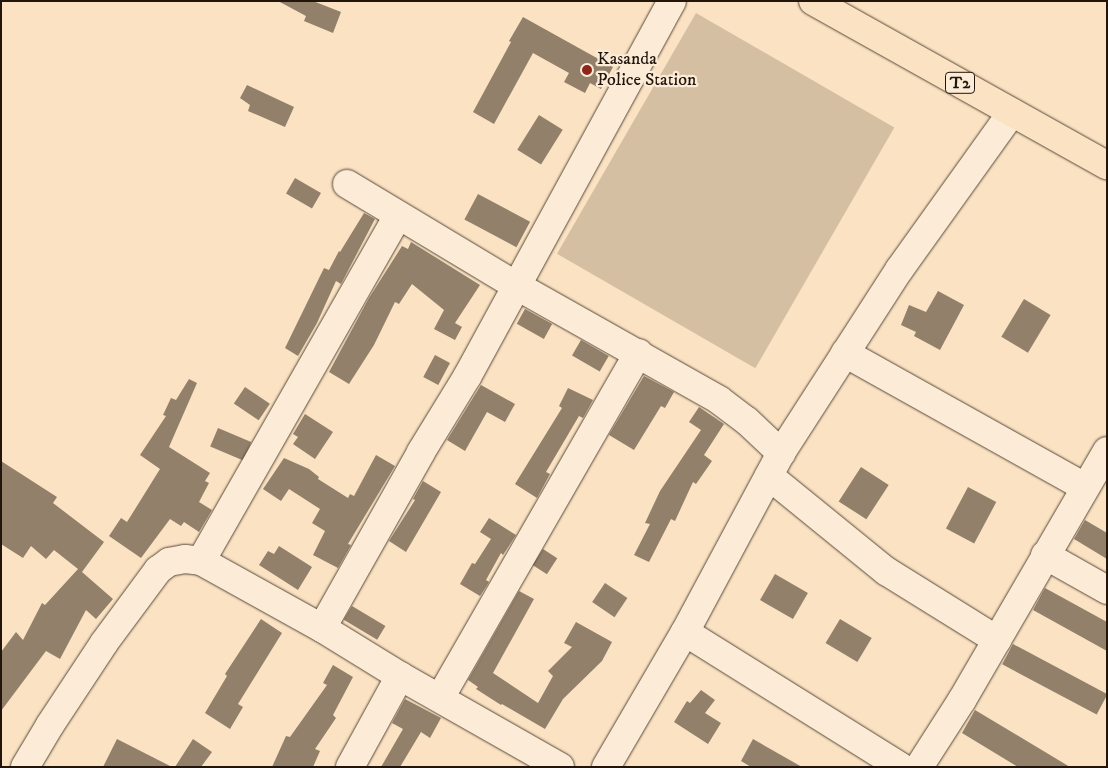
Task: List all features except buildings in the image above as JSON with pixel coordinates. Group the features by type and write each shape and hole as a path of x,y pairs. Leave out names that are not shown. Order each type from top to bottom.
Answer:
{"highway":[{"name":"T2","path":"813,1 1107,165"}],"street":[{"path":"322,628 421,452 467,377 672,1"},
{"path":"606,767 685,632 775,464 899,270 1012,112"},
{"path":"347,184 517,286 719,400 747,421 775,464 886,571 997,640"},
{"path":"201,560 398,216"},
{"path":"440,698 638,353"},
{"path":"845,353 1085,487"},
{"path":"919,767 962,700 1107,451"},
{"path":"1045,555 1107,590"},
{"path":"25,767 104,642 158,570 169,562 185,560 201,560 322,628 400,676 560,767"},
{"path":"685,632 901,767"},
{"path":"350,767 400,676"}],"shaded area":[{"path":"696,13 894,128 755,368 557,254"}],"place":[{"name":"Kasanda Police Station","path":"587,70"}]}
